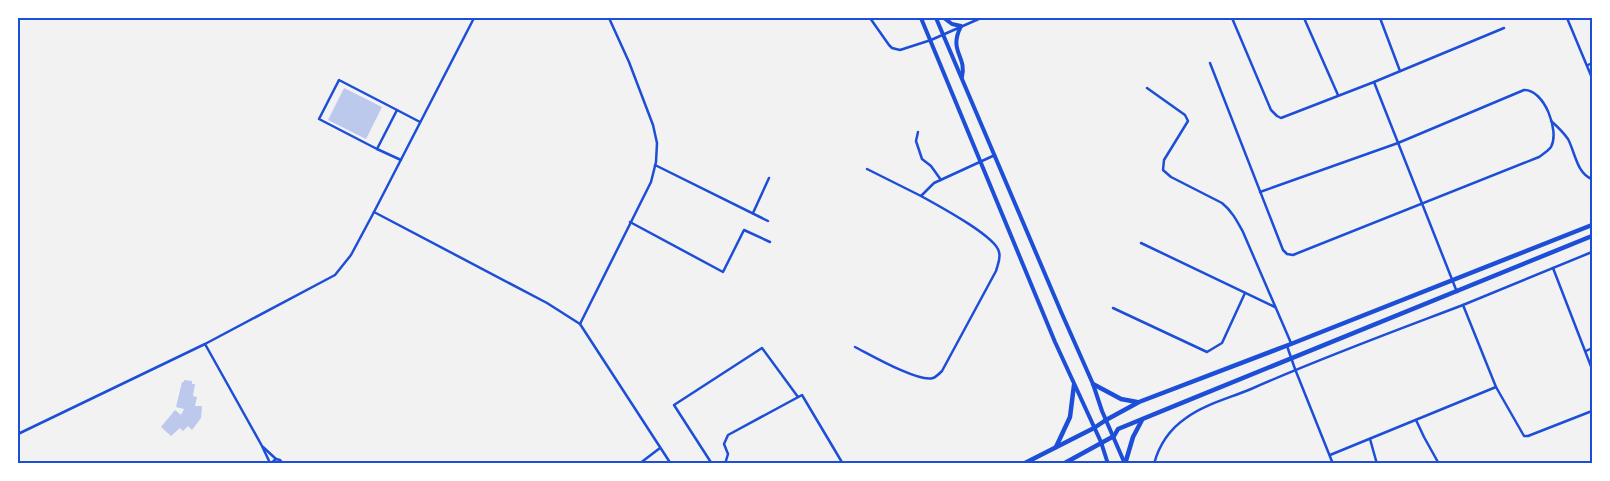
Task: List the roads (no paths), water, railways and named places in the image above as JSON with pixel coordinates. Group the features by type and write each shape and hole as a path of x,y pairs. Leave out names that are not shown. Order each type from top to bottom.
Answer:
{"main road":[{"path":"921,18 1074,385 1101,442 1108,464"},
{"path":"936,18 1093,384 1114,436 1114,442 1125,464"},
{"path":"944,18 952,24 961,26 955,40 963,69 962,78"},
{"path":"1023,464 1094,428 1138,402 1289,345 1592,225"},
{"path":"1063,464 1114,436 1118,429 1592,236"},
{"path":"1093,384 1121,399 1138,402"},
{"path":"1056,447 1070,417 1074,385"},
{"path":"1125,464 1133,437 1142,420"}],"street":[{"path":"18,434 205,344 335,274 351,255 474,18"},
{"path":"580,324 651,182 655,165 657,143 653,125 609,18"},
{"path":"870,18 889,46 897,50 930,40 981,18"},
{"path":"1232,18 1270,110 1276,116 1286,117 1504,28"},
{"path":"1304,18 1338,95"},
{"path":"1380,18 1400,71"},
{"path":"1567,18 1592,78"},
{"path":"1210,62 1260,192 1283,250 1293,255 1539,157 1552,146 1553,136 1548,109 1538,94 1531,90 1524,90 1398,143 1260,192"},
{"path":"1588,65 1592,63"},
{"path":"401,160 319,119 339,80 420,122"},
{"path":"1374,82 1457,292"},
{"path":"1148,88 1185,115 1188,122 1164,160 1163,170 1171,178 1228,208 1244,232 1275,307 1289,345 1295,370 1333,464"},
{"path":"377,149 397,110"},
{"path":"1551,121 1568,140 1581,171 1592,179"},
{"path":"918,132 916,141 922,159 932,166 941,180"},
{"path":"921,196 931,185 994,155"},
{"path":"655,165 768,221"},
{"path":"855,347 907,373 926,379 932,378 942,371 996,270 1000,259 999,250 994,243 973,227 921,196 867,168"},
{"path":"753,213 769,178"},
{"path":"374,212 547,303 580,324 671,464"},
{"path":"630,222 723,272 744,230 770,242"},
{"path":"1141,243 1275,307"},
{"path":"1154,464 1164,439 1185,418 1204,407 1592,252"},
{"path":"1553,268 1592,369"},
{"path":"1113,308 1207,352 1222,343 1246,293"},
{"path":"1463,305 1496,387 1522,434 1526,436 1592,411"},
{"path":"205,344 270,463 276,459"},
{"path":"712,464 674,405 762,348 798,397"},
{"path":"1586,350 1592,348"},
{"path":"1330,455 1496,387"},
{"path":"725,464 728,454 724,444 728,435 802,395 843,464"},
{"path":"1416,420 1439,464"},
{"path":"1370,438 1377,464"},
{"path":"262,446 276,459 280,460 282,464"},
{"path":"639,464 660,448"}]}
